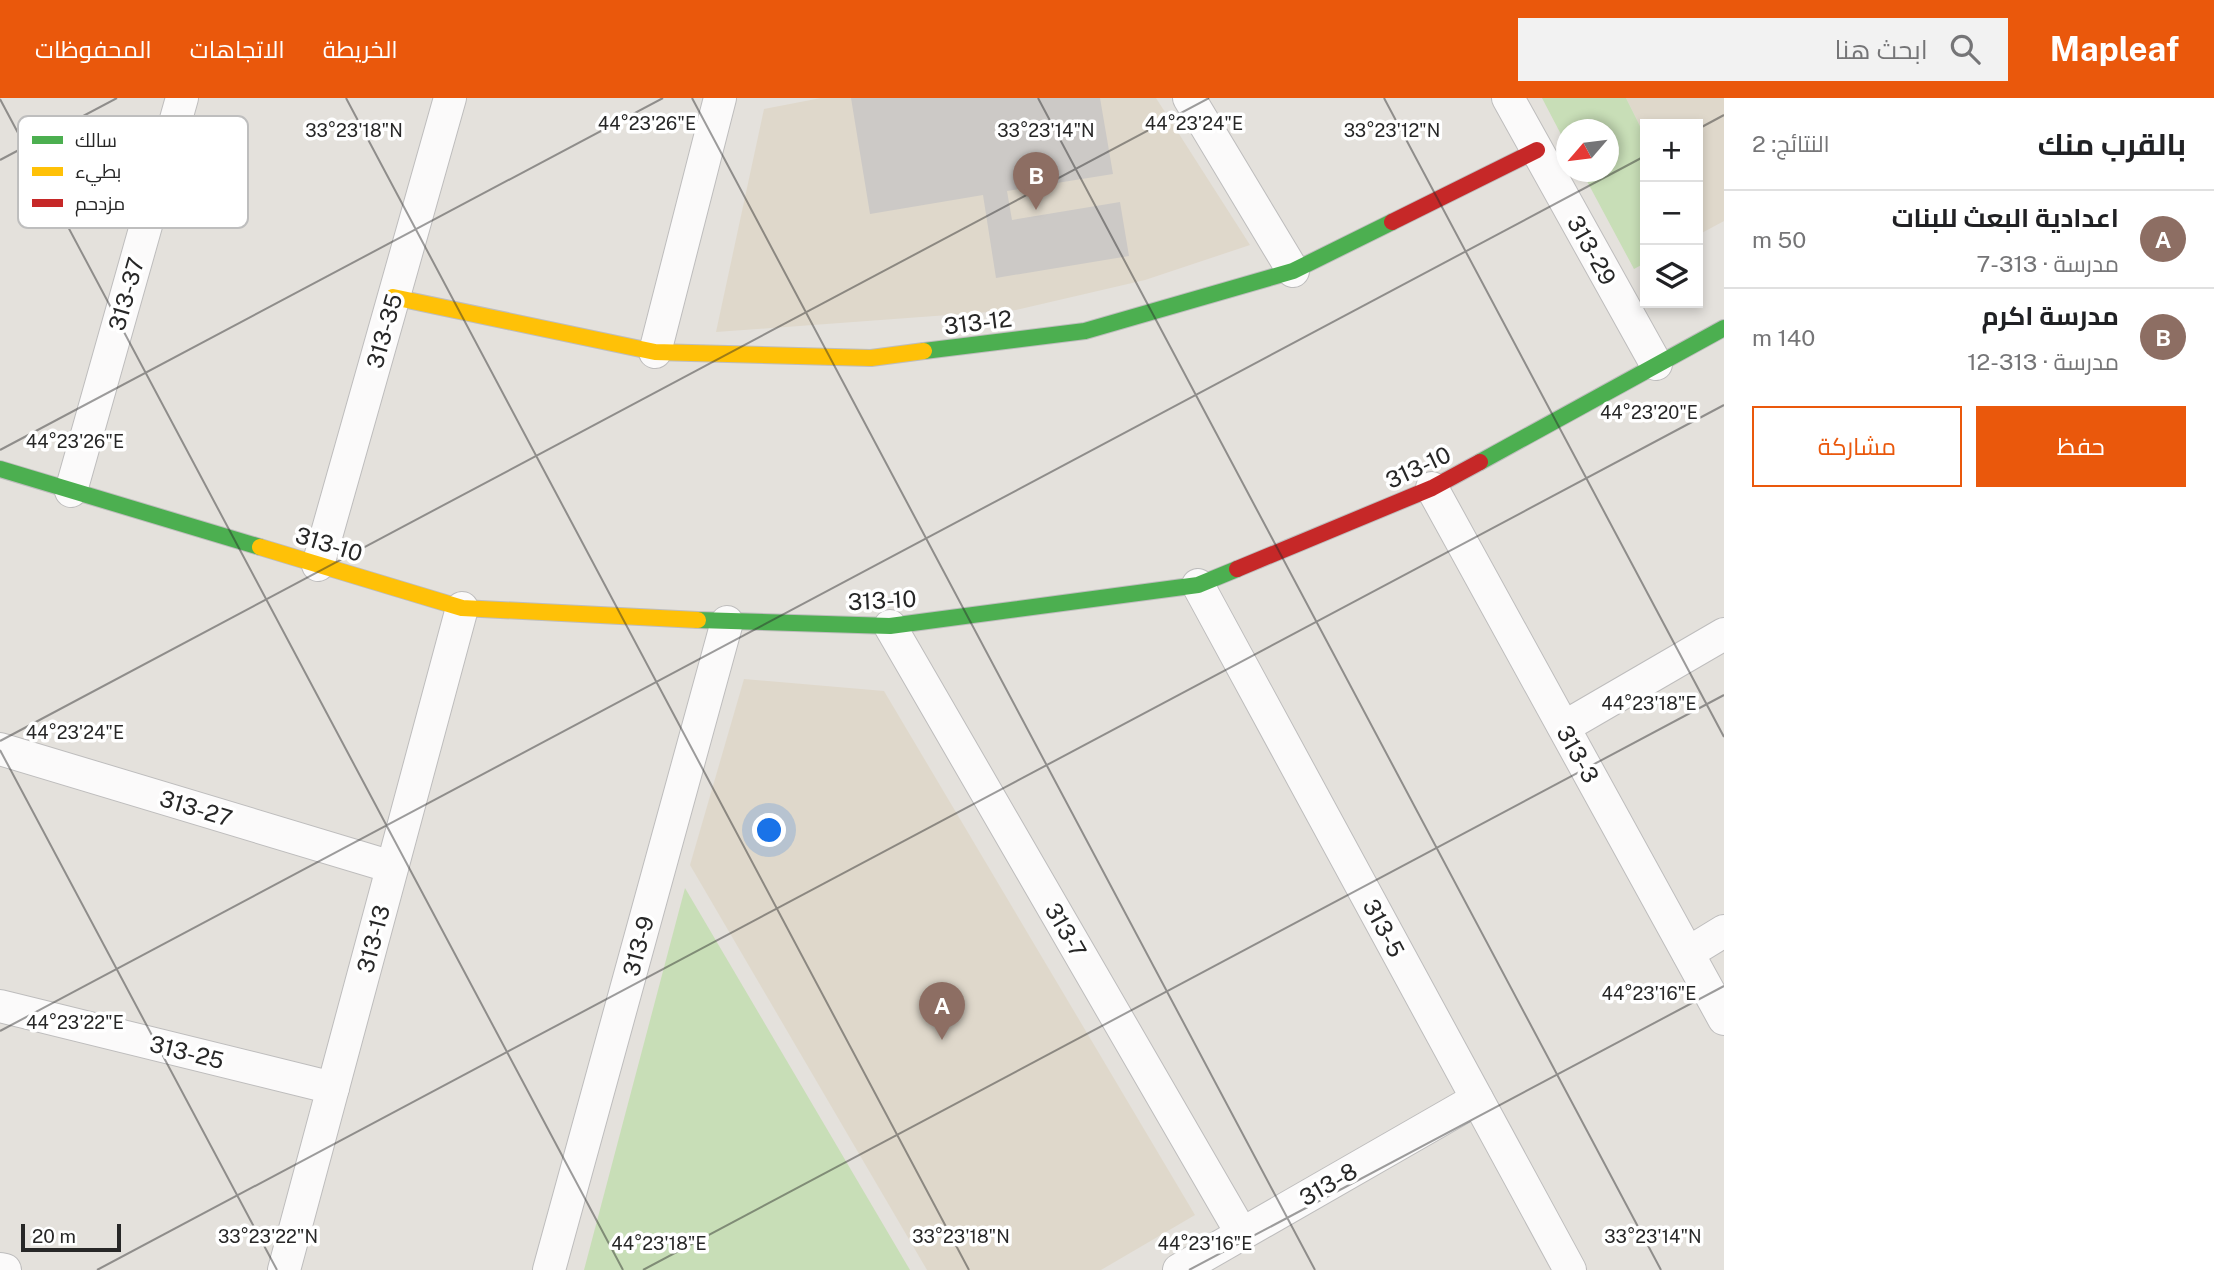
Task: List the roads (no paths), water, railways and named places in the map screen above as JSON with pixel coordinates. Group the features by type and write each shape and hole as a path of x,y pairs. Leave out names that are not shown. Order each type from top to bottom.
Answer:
{"street":[{"name":"313-37","path":"177,116 182,98"},
{"name":"313-35","path":"318,565 450,98"},
{"path":"654,352 720,98"},
{"path":"1189,98 1293,271"},
{"name":"313-29","path":"1508,98 1656,364"},
{"name":"313-12","path":"393,298 654,352 871,358 1031,338 1085,331 1293,271 1537,150"},
{"name":"313-37","path":"71,491 145,228"},
{"name":"313-10","path":"0,469 462,608 727,622 890,626 1198,585 1432,488 1724,328"},
{"name":"313-3","path":"1432,488 1724,1019"},
{"name":"313-5","path":"1198,585 1570,1270"},
{"name":"313-13","path":"284,1270 462,608"},
{"name":"313-9","path":"550,1270 727,622"},
{"name":"313-7","path":"890,626 1242,1234"},
{"path":"1563,727 1724,634"},
{"name":"313-27","path":"0,749 392,867"},
{"path":"1688,953 1724,931"},
{"name":"313-25","path":"0,1006 333,1088"},
{"name":"313-8","path":"1179,1270 1477,1099"},
{"path":"0,1269 5,1270"}],"place":[{"name":"مدرسة اكرم","path":"1036,210"},
{"name":"اعدادية البعث للبنات","path":"942,1040"}]}
